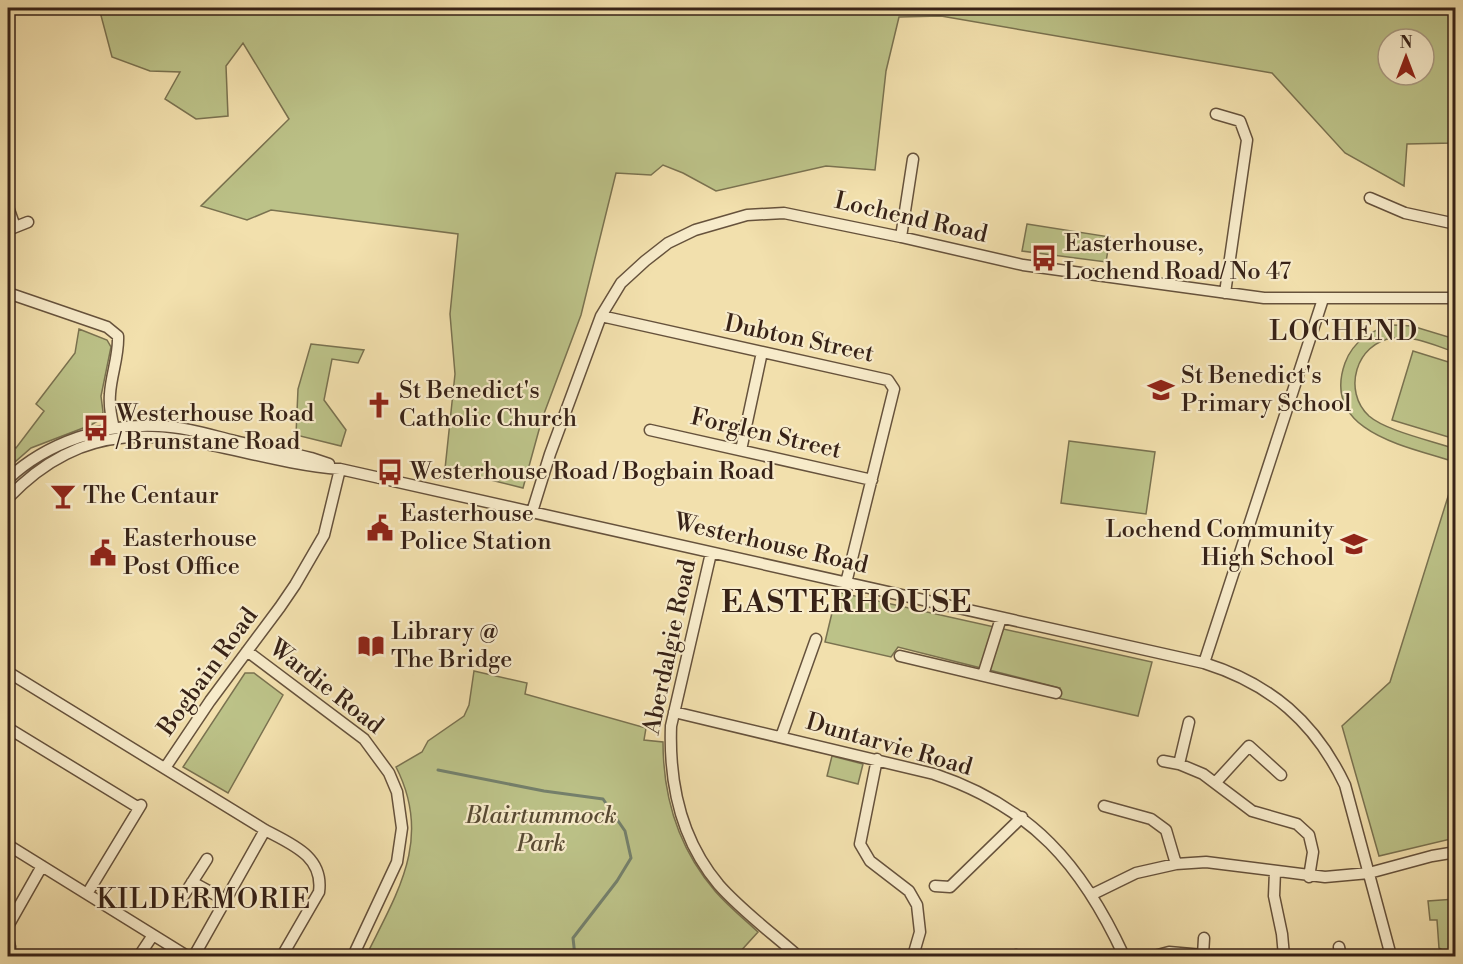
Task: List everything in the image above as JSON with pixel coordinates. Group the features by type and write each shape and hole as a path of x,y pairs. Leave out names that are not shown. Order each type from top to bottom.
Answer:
{"street":[{"path":"1216,114 1240,121 1247,140 1225,293"},
{"path":"901,237 913,159"},
{"path":"1370,198 1405,213 1455,225"},
{"path":"8,207 11,228 28,222"},
{"name":"Lochend Road","path":"532,512 550,454 601,316 621,283 668,243 695,230 747,215 784,213 1023,265 1264,298 1455,298"},
{"path":"8,293 107,327 118,336 118,350 110,392 114,428"},
{"path":"1204,663 1323,299"},
{"name":"Dubton Street","path":"601,316 888,380 894,389 846,583"},
{"path":"741,450 762,352"},
{"name":"Westerhouse Road","path":"8,478 35,458 80,437 114,428 160,426 189,430 311,458 340,469 1227,670 1272,694 1304,721 1334,762 1345,786 1391,957"},
{"name":"Forglen Street","path":"650,430 872,480"},
{"name":"Westerhouse Road","path":"8,498 50,463 75,450 108,440 140,436 177,438 265,455 310,467 340,469"},
{"name":"Bogbain Road","path":"165,768 210,701 280,607 324,535 340,469"},
{"name":"Aberdalgie Road","path":"711,553 674,712 670,745 673,788 689,837 700,858 721,886 798,957"},
{"path":"983,675 1001,618"},
{"path":"781,737 816,639"},
{"name":"Wardie Road","path":"247,651 364,739 389,773 397,792 402,828 397,862 353,957"},
{"path":"900,656 1056,693"},
{"path":"8,687 11,674 265,830 301,849 317,868 321,880 319,892 282,957"},
{"name":"Duntarvie Road","path":"674,712 877,759 959,782 996,801 1022,817 1045,837 1077,873 1124,957"},
{"path":"1179,764 1189,722"},
{"path":"8,728 140,807 87,894"},
{"path":"1216,782 1249,746 1281,775"},
{"path":"877,759 860,844 870,861 909,891 916,905 920,932 913,957"},
{"path":"1163,761 1179,764 1203,774 1252,811 1298,824 1309,835 1313,852 1309,877"},
{"path":"1104,806 1151,819 1166,830 1176,864"},
{"path":"935,886 951,887 1022,817"},
{"path":"194,957 265,830"},
{"path":"8,845 187,957"},
{"path":"1091,895 1136,873 1176,864 1206,862 1309,877 1325,877 1369,873 1455,852"},
{"path":"184,895 207,859"},
{"path":"8,926 42,866"},
{"path":"1275,871 1274,896 1284,957"},
{"path":"192,882 225,900"},
{"path":"139,957 153,935"},
{"path":"1154,957 1170,952 1203,956 1204,938"},
{"path":"8,939 10,947 8,953"}],"green space":[{"path":"99,8 1455,8 1456,119 1453,143 1407,144 1404,186 1345,153 1272,73 941,16 899,17 886,71 875,170 826,166 716,191 663,165 651,175 616,173 581,315 542,419 523,488 445,469 455,374 450,314 458,234 271,210 247,220 201,206 289,119 243,43 226,66 228,116 196,119 165,99 180,72 150,71 112,57"},
{"path":"1027,224 1110,237 1106,262 1022,251"},
{"path":"1394,325 1412,326 1455,339 1455,352 1401,337 1380,342 1362,358 1357,370 1356,394 1361,406 1369,416 1387,426 1455,449 1455,462 1394,443 1374,433 1357,421 1345,406 1341,387 1348,355 1364,337"},
{"path":"79,329 107,340 111,347 101,396 103,412 101,419 31,448 8,468 8,457 12,451 8,448 8,442 16,448 44,411 36,404 75,353"},
{"path":"311,344 364,350 358,363 332,359 324,400 346,430 341,446 296,435 298,389"},
{"path":"1413,351 1455,364 1455,439 1392,420"},
{"path":"1069,441 1155,452 1146,514 1061,503"},
{"path":"1451,487 1456,489 1455,838 1379,856 1342,726 1390,682"},
{"path":"837,592 1152,662 1138,716 1058,698 1060,688 898,647 891,657 825,642"},
{"name":"Blairtummock Park","path":"474,671 527,683 525,694 646,728 644,740 663,742 670,802 692,858 715,891 758,932 739,953 743,956 366,956 399,887 411,842 411,818 407,793 396,767 422,752 428,741 464,716 469,705"},
{"path":"245,673 254,673 283,695 228,793 183,767"},
{"path":"832,756 863,764 858,784 827,776"},
{"path":"1455,899 1456,956 1453,956 1439,948 1437,920 1430,920 1428,901"}],"waterway":[{"path":"438,770 544,791 603,799 625,831 631,858 617,881 573,938 575,956"}],"place":[{"name":"Easterhouse, Lochend Road/ No 47","path":"1044,258"},
{"name":"St Benedict's Primary School","path":"1161,390"},
{"name":"St Benedict's Catholic Church","path":"379,405"},
{"name":"Westerhouse Road / Brunstane Road","path":"96,428"},
{"name":"Westerhouse Road / Bogbain Road","path":"390,472"},
{"name":"The Centaur","path":"63,496"},
{"name":"Easterhouse Police Station","path":"380,528"},
{"name":"Lochend Community High School","path":"1354,544"},
{"name":"Easterhouse Post Office","path":"103,553"},
{"name":"Library @ The Bridge","path":"371,646"}],"district":[{"name":"LOCHEND","path":"1344,332"},
{"name":"EASTERHOUSE","path":"847,603"},
{"name":"KILDERMORIE","path":"204,900"}]}
